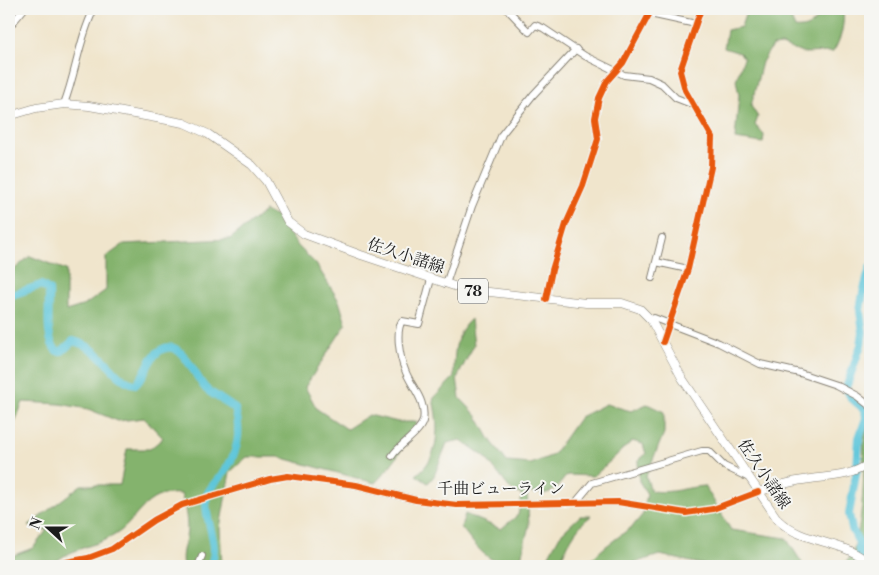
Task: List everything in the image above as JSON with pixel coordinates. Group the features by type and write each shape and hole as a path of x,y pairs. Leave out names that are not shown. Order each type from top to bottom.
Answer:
{"main road":[{"name":"佐久小諸線","path":"9,116 36,108 64,104 169,119 197,128 252,165 266,181 284,214 295,229 361,255 446,284 478,292 631,305 640,309 651,320 682,378 778,520 788,529 801,536 849,549 870,564"},
{"path":"758,492 803,480 833,478 850,474 870,463"}],"street":[{"path":"9,27 24,9"},
{"path":"64,104 70,88 84,29 94,9"},
{"path":"509,9 512,17 529,32 535,26 543,28 616,72 649,78 662,84 676,98 694,105"},
{"path":"663,342 688,269 712,155 712,138 682,83 680,72 700,9"},
{"path":"546,299 552,270 566,224 583,186 598,139 595,118 599,98 607,81 623,63 651,11 696,24"},
{"path":"446,284 472,206 502,134 576,49"},
{"path":"652,278 662,238"},
{"path":"656,262 688,269"},
{"path":"392,456 398,446 416,431 423,418 421,400 405,371 398,332 402,321 419,324 431,279"},
{"path":"651,320 654,318 719,343 760,364 800,373 836,385 857,396 870,406"},
{"path":"576,502 592,483 702,450 708,451 724,466 749,478"},
{"name":"千曲ビューライン","path":"45,566 88,558 112,549 160,516 182,505 270,479 301,476 356,485 432,503 457,506 618,502 693,512 713,509 758,492"},
{"path":"198,566 202,556"}],"green space":[{"path":"747,9 784,9 789,14 795,28 800,28 809,26 819,17 824,9 843,9 842,31 833,52 802,53 782,45 772,46 762,62 751,106 758,117 755,125 764,135 763,143 735,139 739,95 736,80 744,58 740,53 724,48 727,30 741,27"},
{"path":"265,211 277,217 298,246 316,264 339,301 346,324 305,387 317,409 347,429 369,415 398,422 417,422 393,462 375,483 279,457 247,457 230,472 220,528 222,566 183,566 182,556 187,525 185,507 181,494 168,494 149,502 122,530 113,536 71,552 51,566 9,566 9,557 33,548 47,530 28,526 81,485 120,485 127,449 150,449 163,438 144,418 118,421 88,409 60,404 23,402 9,437 9,274 30,256 66,270 66,311 85,305 106,290 106,257 124,244 230,239"},
{"path":"471,319 474,345 457,378 460,398 477,416 489,438 507,462 531,464 553,455 580,417 606,404 631,411 647,404 664,412 664,433 646,476 651,491 666,492 705,486 731,530 786,538 804,566 709,566 660,555 623,566 584,566 633,526 643,514 647,494 639,481 638,461 646,454 643,444 632,441 594,476 567,475 550,492 541,494 527,492 529,525 519,566 500,563 485,555 461,527 465,514 501,529 518,515 522,495 511,490 485,457 461,440 447,443 434,476 428,483 416,475 424,468 434,450 437,430 433,399 454,377 458,338 465,325"},
{"path":"870,422 870,566 838,566 848,560 859,530 864,470 864,439"},
{"path":"580,516 591,516 575,532 558,566 543,566 560,535"}],"waterway":[{"path":"859,566 859,543 852,529 849,514 857,469 859,438 866,418 865,410 851,398 846,388 861,345 863,332 860,311 870,268"},
{"path":"9,296 41,285 49,290 50,339 57,351 62,351 73,341 84,345 93,350 121,377 128,382 136,384 158,352 166,348 174,348 186,359 206,389 235,409 238,426 235,450 228,466 207,495 207,513 214,549 210,566"}],"cycle path":[{"path":"546,299 552,270 566,224 583,186 598,139 595,118 599,98 607,81 623,63 652,9"},
{"path":"663,342 688,269 711,167 712,137 685,90 680,71 701,9"},
{"path":"45,566 88,558 112,549 154,520 182,505 270,479 288,476 356,485 416,500 457,505 618,502 686,513 713,509 758,492"}]}
